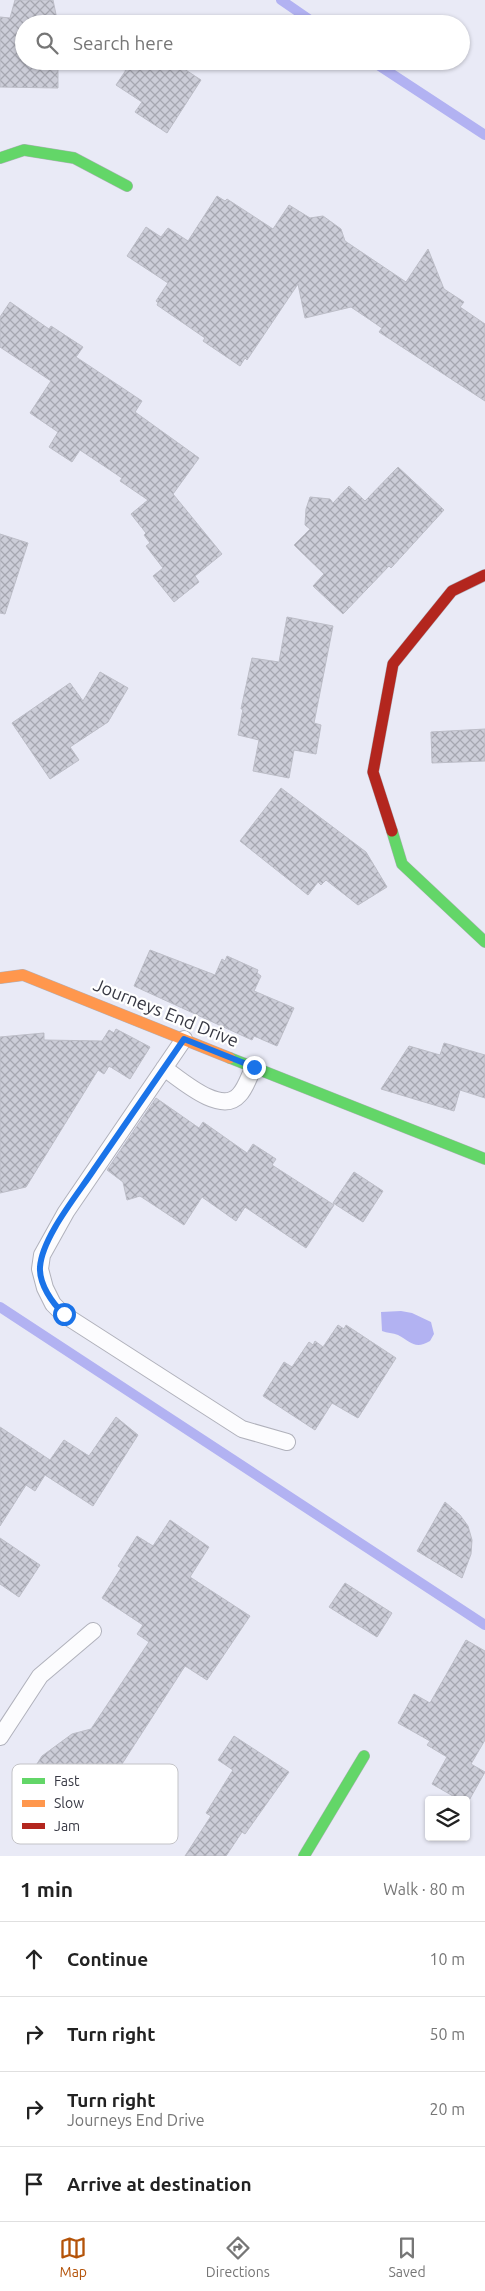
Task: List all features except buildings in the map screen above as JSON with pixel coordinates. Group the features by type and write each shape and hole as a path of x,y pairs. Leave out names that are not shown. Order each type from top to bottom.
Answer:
{"street":[{"path":"0,158 24,150 74,158 127,186"},
{"path":"485,575 452,591 393,664 374,772 402,864 485,942"},
{"name":"Journeys End Drive","path":"0,978 23,976 485,1158"},
{"path":"304,1856 364,1756"}],"lane":[{"path":"184,1039 53,1234 42,1255 40,1269 45,1288 53,1304 64,1314 242,1429 287,1442"},
{"path":"164,1068 206,1097 220,1103 232,1101 240,1095 254,1067"},
{"path":"0,1737 40,1676 93,1631"}],"water":[{"path":"401,1311 412,1313 431,1322 434,1334 430,1341 417,1345 398,1335 382,1331 381,1312"}],"waterway":[{"path":"281,0 303,15"},
{"path":"386,70 485,135"},
{"path":"0,1307 485,1625"}],"traffic: fast":[{"path":"0,158 24,150 74,158 127,186"},
{"path":"392,831 402,864 485,942"},
{"path":"230,1058 485,1159"},
{"path":"304,1856 364,1756"}],"traffic: slow":[{"path":"0,978 23,975 230,1058"}],"traffic: jam":[{"path":"392,831 373,772 393,664 452,591 485,575"}],"route":[{"path":"64,1314 53,1304 45,1288 40,1269 42,1255 66,1212 184,1039 254,1067"}]}
